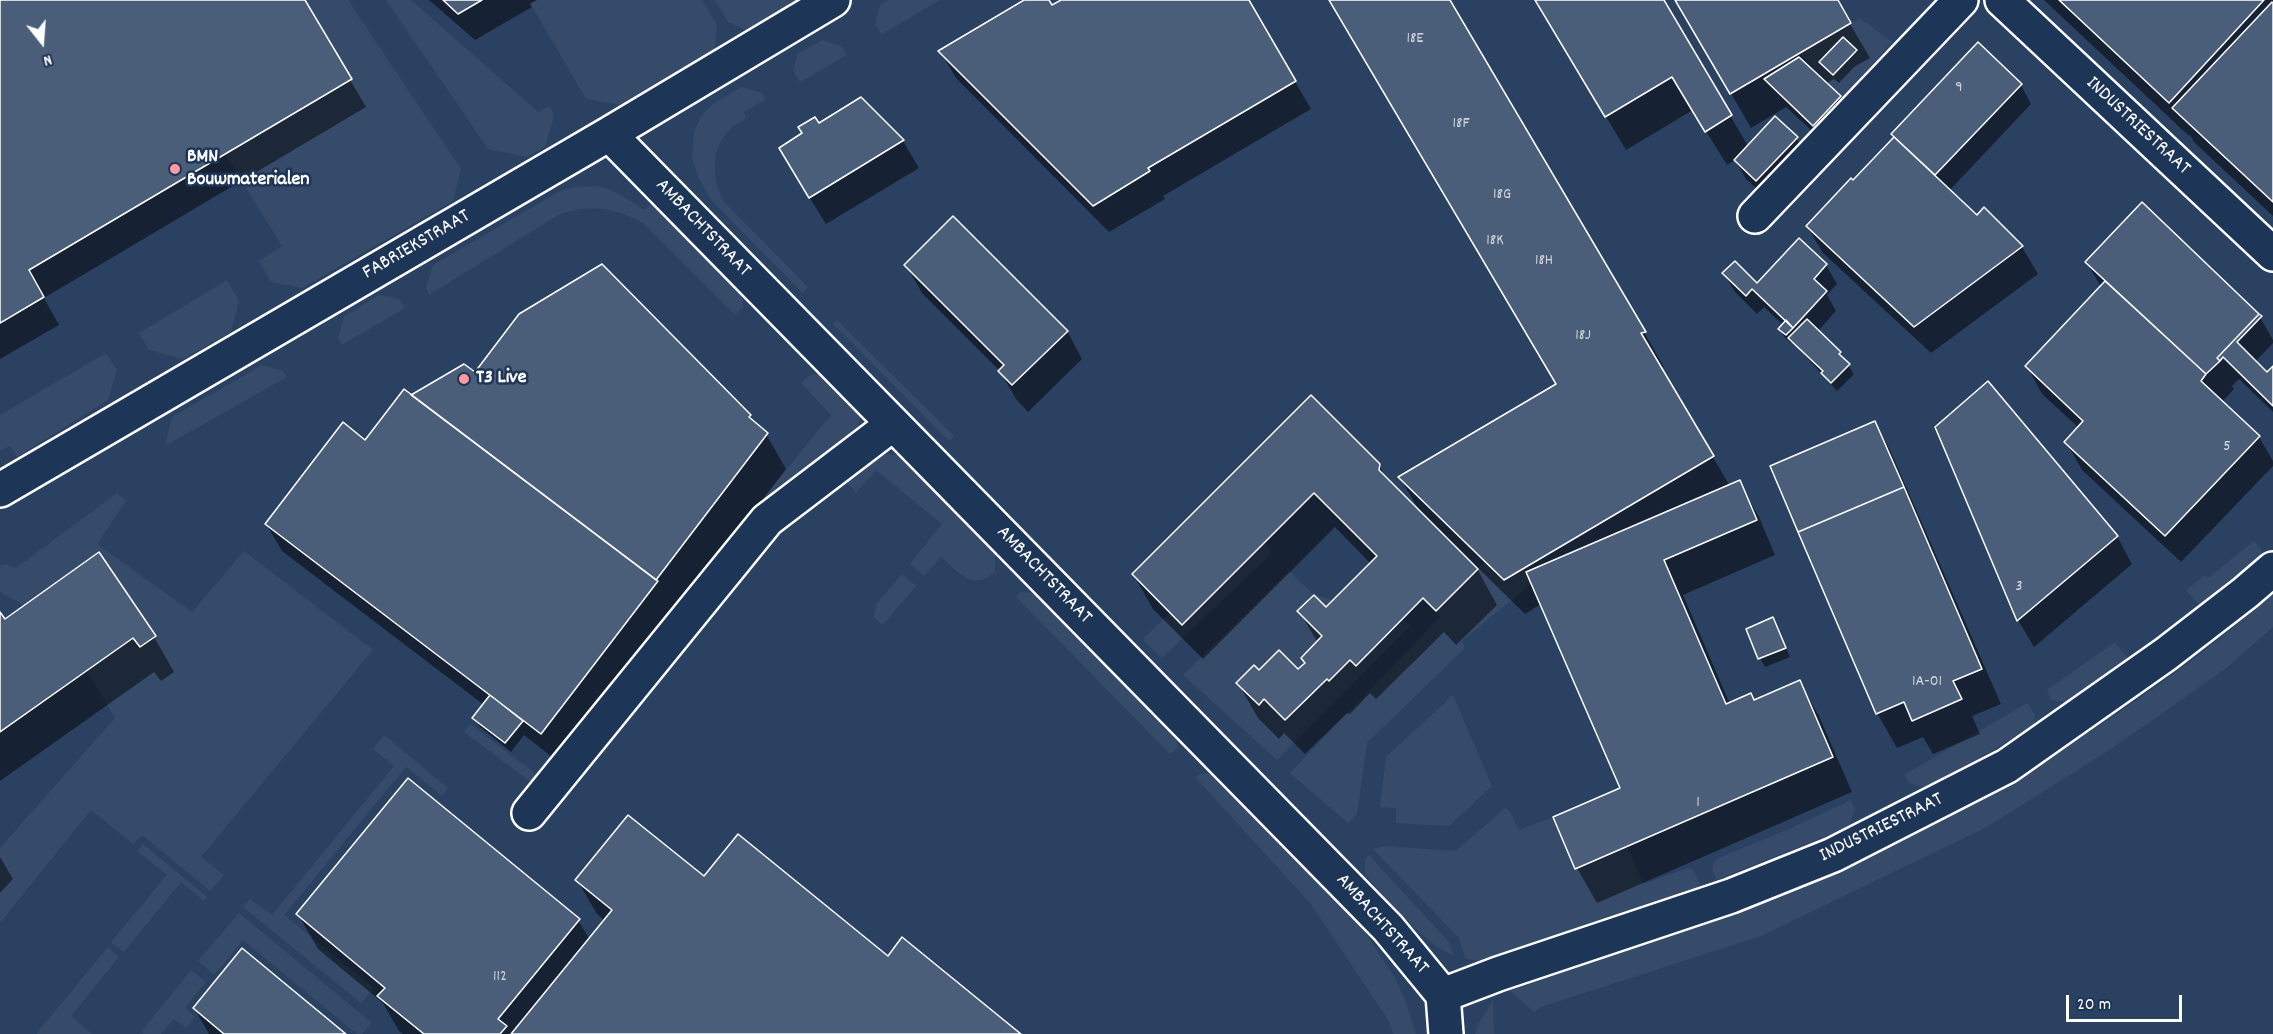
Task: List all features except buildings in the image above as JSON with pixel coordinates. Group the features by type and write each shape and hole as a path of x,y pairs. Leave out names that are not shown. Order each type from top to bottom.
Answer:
{"street":[{"name":"FABRIEKSTRAAT","path":"0,490 609,134 833,0"},
{"path":"1755,216 1961,0"},
{"name":"INDUSTRIESTRAAT","path":"2002,0 2273,254"},
{"name":"AMBACHTSTRAAT","path":"609,134 1388,928 1443,995"},
{"path":"529,813 768,520 893,424"},
{"name":"INDUSTRIESTRAAT","path":"1443,995 1498,974 1741,892 1833,855 1997,771 2166,654 2273,569"},
{"path":"1443,995 1446,1034"}],"shaded area":[{"path":"0,0 2273,0 2273,1034 0,1034"},
{"path":"305,0 348,0 461,169 453,201 302,288 271,282 259,261 282,246 225,154"},
{"path":"386,0 411,0 538,112 550,106 554,116 545,147 527,157 488,149"},
{"path":"536,0 702,0 717,25 715,49 620,105 586,99 530,3"},
{"path":"715,0 798,0 746,30 728,22"},
{"path":"888,0 940,0 882,34 875,25 880,5"},
{"path":"1860,18 1892,42 1843,97 1799,53"},
{"path":"823,40 842,47 847,55 800,82 793,71 798,53"},
{"path":"742,87 762,93 765,100 744,112 746,118 735,125 720,143 715,165 718,189 723,201 808,287 803,293 711,200 698,176 692,158 694,132 701,116 713,104"},
{"path":"598,186 611,190 644,210 653,203 743,297 743,307 735,315 643,223 611,211 589,208 566,212 555,217 429,295 426,287 433,265 560,191 575,187"},
{"path":"227,280 239,300 231,332 183,359 149,350 139,333"},
{"path":"379,295 399,299 405,308 342,345 338,338 344,317"},
{"path":"837,320 954,436 949,441 833,324"},
{"path":"106,353 117,370 108,400 17,457 10,446 0,451 0,415"},
{"path":"262,365 283,371 287,377 165,446 172,417"},
{"path":"818,374 861,416 857,428 766,501 763,498 831,415 801,383 810,375"},
{"path":"882,454 899,455 995,551 995,572 987,578 973,580 960,574 941,557 924,576 910,564 942,524 876,470 856,493 848,484 849,480"},
{"path":"117,493 126,501 97,544 192,612 244,551 373,650 201,857 224,875 210,891 142,835 133,844 91,810 0,923 0,848 115,718 59,624 0,592 0,566 5,564 16,568"},
{"path":"2254,541 2261,549 2261,558 2200,606 2186,590 2205,575 2208,578"},
{"path":"1264,543 1273,552 1164,656 1161,657 1144,641 1144,638 1170,613"},
{"path":"1485,561 1525,567 1531,584 1462,641 1465,648 1367,743 1357,814 1348,823 1290,773 1440,617 1436,611"},
{"path":"1289,571 1314,595 1403,619 1410,626 1277,760 1183,675"},
{"path":"902,574 916,586 883,625 874,617 876,605"},
{"path":"1020,592 1037,593 1176,737 1178,747 1170,754 1016,597"},
{"path":"2273,594 2273,627 2224,670 2111,749 1987,827 1761,936 1541,1007 1534,1012 1510,991 1775,897 1859,862 1914,834 2075,742 2177,671"},
{"path":"2115,642 2129,660 2070,703 2051,700 2047,690"},
{"path":"1453,695 1492,786 1449,826 1396,823 1396,808 1380,807 1386,757"},
{"path":"2027,703 2035,715 2034,726 1926,788 1909,783 1904,775"},
{"path":"470,724 536,774 531,782 464,732"},
{"path":"384,735 448,788 442,796 406,767 284,915 374,988 361,1003 243,907 250,899 272,915 394,766 373,749"},
{"path":"1199,774 1214,774 1357,920 1395,978 1416,1034 1393,1034 1389,1021 1310,903 1196,778"},
{"path":"1851,800 1855,809 1849,827 1716,880 1712,869 1716,859"},
{"path":"1505,808 1510,811 1519,830 1553,817 1625,841 1643,884 1688,868 1694,871 1700,884 1698,887 1497,957 1478,961 1466,959 1458,937 1373,849 1383,846 1456,851"},
{"path":"143,844 207,897 204,901 181,882 124,952 111,942 167,875 137,851"},
{"path":"1369,855 1449,942 1454,956 1442,950 1418,931 1365,875 1365,859"},
{"path":"239,913 372,1023 362,1034 357,1034 243,940 214,975 198,961"},
{"path":"108,947 119,957 71,1016 92,1034 38,1034 37,1033"},
{"path":"191,970 206,982 185,1008 195,1017 186,1028 174,1019 161,1034 141,1032"},
{"path":"1493,1000 1494,1034 1475,1034 1478,1024"}],"place":[{"name":"BMN Bouwmaterialen","path":"175,169"},
{"name":"T3 Live","path":"464,379"}]}
